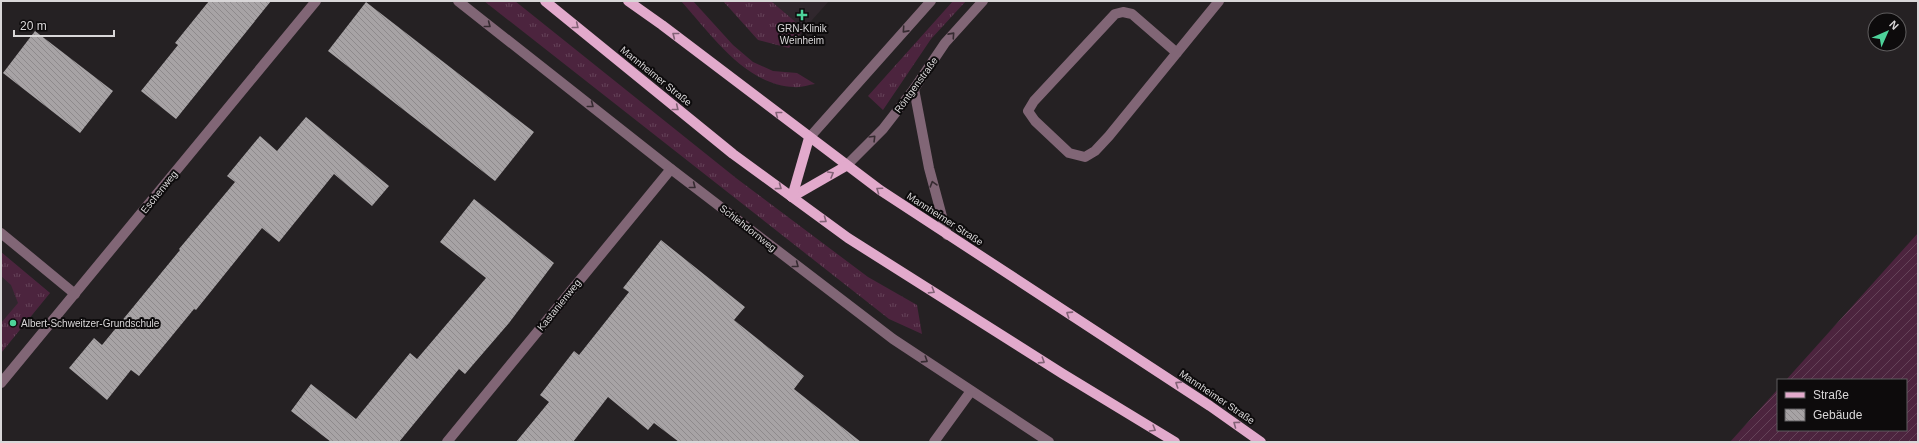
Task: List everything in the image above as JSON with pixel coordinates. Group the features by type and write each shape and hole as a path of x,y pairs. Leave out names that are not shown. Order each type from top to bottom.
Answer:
{"main road":[{"name":"Mannheimer Straße","path":"546,1 733,154 848,238 1063,374 1175,442"},
{"name":"Mannheimer Straße","path":"628,1 662,25 846,166 947,235 1210,406 1261,442"},
{"path":"792,197 809,138"},
{"path":"792,197 846,166"}],"street":[{"name":"Eschenweg","path":"1,383 316,1"},
{"name":"Schlehdornweg","path":"458,1 671,169 893,339 1049,442"},
{"path":"809,138 931,1"},
{"name":"Röntgenstraße","path":"846,166 883,129 914,89 945,43 983,1"},
{"path":"1177,53 1132,14 1123,12 1115,14 1034,101 1028,111 1035,121 1068,153 1085,157 1095,151 1109,136 1177,53 1219,1"},
{"path":"914,89 928,168 947,235"},
{"name":"Kastanienweg","path":"447,442 671,169"},
{"path":"1,233 75,294"},
{"path":"934,442 971,391"}],"shaded area":[{"name":"GRN-Klinik Weinheim","path":"771,1 829,1 804,29"},
{"name":"Albert-Schweitzer-Grundschule","path":"1,252 50,293 1,353"}],"green space":[{"path":"484,1 515,1 736,178 868,277 917,305 922,334 889,319"},
{"path":"681,1 693,1 733,45 753,62 773,71 797,73 815,84 794,87 776,84 745,68 730,56"},
{"path":"723,1 771,1 804,29 789,48 758,40"},
{"path":"953,1 966,1 931,39 883,110 868,96"},
{"path":"1918,233 1918,442 1730,442 1777,390 1777,431 1907,431 1907,379 1787,379"},
{"name":"Albert-Schweitzer-Grundschule","path":"1,252 50,293 1,353 1,323 18,303 11,285 1,276"}],"building":[{"path":"209,1 271,1 176,119 141,91 178,45 175,43"},
{"path":"366,2 534,132 495,181 328,51"},
{"path":"35,31 113,91 80,133 3,73"},
{"path":"306,117 389,186 372,206 334,174 279,242 262,228 196,310 194,309 139,376 131,370 107,400 69,368 94,338 102,345 235,182 227,176 260,136 277,151"},
{"path":"474,199 554,263 509,323 465,374 459,369 399,442 331,442 291,411 311,384 356,419 410,353 417,359 486,278 440,242"},
{"path":"661,240 745,307 734,320 804,376 794,389 861,442 679,442 654,423 648,430 608,397 573,442 516,442 549,402 540,395 574,351 579,355 629,292 623,288"}],"place":[{"name":"GRN-Klinik Weinheim","path":"802,15"},
{"name":"Albert-Schweitzer-Grundschule","path":"13,323"}]}
